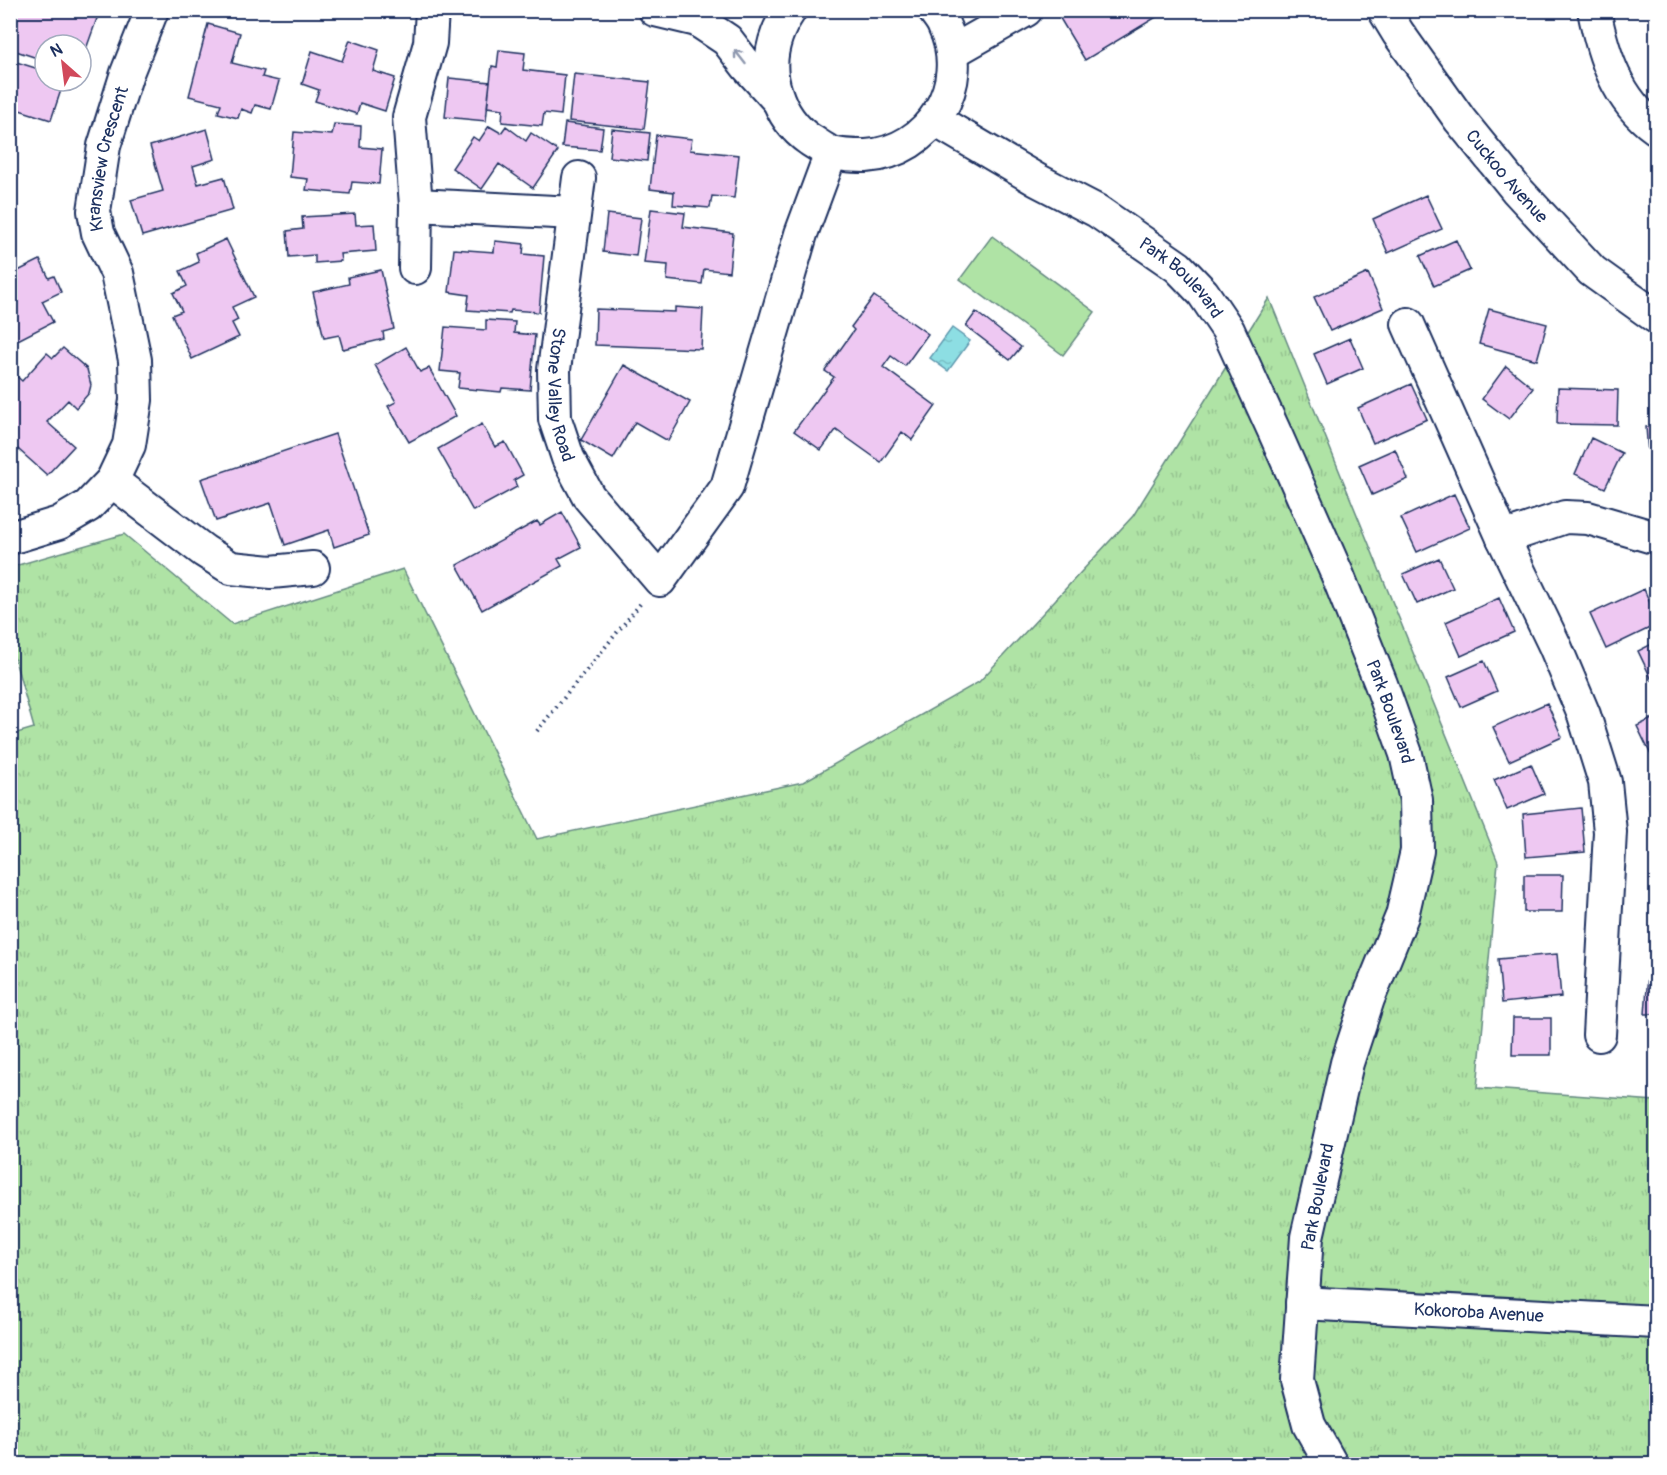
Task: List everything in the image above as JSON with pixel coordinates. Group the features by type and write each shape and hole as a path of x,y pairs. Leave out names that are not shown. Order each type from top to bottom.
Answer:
{"street":[{"name":"Kransview Crescent","path":"10,538 59,523 88,506 112,481 129,445 136,400 135,360 117,273 98,233 94,211 104,146 127,73 152,10"},
{"path":"415,268 416,205 409,117 430,43 432,10"},
{"path":"655,10 697,21 727,40 778,101"},
{"path":"790,10 781,24 774,43 771,63 772,82 778,101 788,119 802,134 831,153 856,156 892,151 908,144 935,120 946,100 952,77 952,52 944,26 934,10"},
{"path":"952,52 1026,10"},
{"name":"Cuckoo Avenue","path":"1384,10 1461,120 1516,189 1592,272 1656,317"},
{"path":"1594,10 1602,48 1617,82 1640,115 1656,128"},
{"name":"Park Boulevard","path":"935,120 1037,180 1097,211 1178,267 1203,293 1228,330 1315,525 1381,684 1406,754 1416,800 1417,851 1402,916 1368,999 1347,1063 1307,1237 1297,1380 1309,1425 1331,1464"},
{"path":"660,580 727,487 801,234 831,153"},
{"name":"Stone Valley Road","path":"579,178 554,370 555,419 568,458 589,497 660,580"},
{"path":"416,205 574,213"},
{"path":"1408,324 1503,538 1555,646 1584,715 1605,782 1610,832 1599,1035"},
{"path":"112,481 204,551 231,568 271,572 313,568"},
{"path":"1503,538 1565,517 1588,518 1656,538"},
{"name":"Kokoroba Avenue","path":"1302,1303 1656,1322"}],"path":[{"path":"537,731 660,580"}],"green space":[{"path":"992,236 1095,312 1063,355 960,279"},
{"path":"1269,298 1498,862 1477,1088 1656,1101 1656,1464 11,1464 10,735 34,728 11,646 11,567 124,534 232,624 403,569 537,839 803,782 979,682 1133,516"}],"water":[{"path":"952,328 970,341 948,371 930,358"}],"building":[{"path":"10,10 100,10 92,33 33,33 33,57 10,49 17,27 10,25"},
{"path":"1055,10 1103,11 1168,10 1085,60"},
{"path":"208,24 240,33 232,63 264,71 262,77 279,81 271,109 255,105 252,113 241,109 238,118 218,113 221,104 189,96"},
{"path":"350,40 379,50 373,71 395,78 385,111 360,103 357,114 315,101 319,90 302,84 312,51 342,61"},
{"path":"499,50 525,53 523,70 565,75 561,115 544,113 542,126 502,122 503,109 487,107 492,66 497,67"},
{"path":"10,60 33,67 33,93 60,93 51,120 10,107"},
{"path":"574,74 650,82 644,129 569,121"},
{"path":"449,78 490,82 486,121 445,117"},
{"path":"565,123 603,128 600,150 562,147"},
{"path":"334,124 361,126 360,147 382,149 379,184 352,182 350,194 306,190 308,179 290,177 294,132 332,135"},
{"path":"489,126 501,133 506,126 526,141 531,133 558,151 533,188 499,164 482,189 452,168 473,137 479,141"},
{"path":"207,129 215,159 193,166 198,184 224,177 233,210 142,236 131,200 163,191 150,146"},
{"path":"612,129 650,133 647,161 609,157"},
{"path":"656,135 692,139 690,150 739,155 734,198 712,196 710,208 673,205 674,192 650,189"},
{"path":"1426,195 1442,229 1388,253 1373,219"},
{"path":"651,209 685,213 683,227 733,233 729,272 704,269 702,284 667,280 668,265 644,263"},
{"path":"355,214 356,225 374,224 376,251 340,254 341,261 315,263 315,255 289,257 287,231 303,229 302,217"},
{"path":"607,214 641,218 636,256 603,252"},
{"path":"226,239 254,297 232,307 238,320 232,323 239,337 192,359 172,315 182,311 173,293 187,286 180,271 199,262 196,253"},
{"path":"1456,240 1470,270 1434,286 1420,256"},
{"path":"495,241 524,244 523,254 544,256 539,312 511,310 510,313 467,310 469,295 449,292 454,249 494,252"},
{"path":"40,260 49,278 54,276 61,292 42,301 53,322 10,344 10,272 12,274"},
{"path":"381,270 394,329 383,332 384,339 343,349 339,335 324,338 313,292 349,284 348,277"},
{"path":"1368,273 1383,308 1330,331 1314,297"},
{"path":"874,296 928,334 905,366 891,356 883,367 936,406 912,440 902,432 881,462 836,430 821,450 794,431 834,377 825,371 854,330 851,327"},
{"path":"675,307 703,309 701,349 595,345 596,309 675,312"},
{"path":"1489,309 1547,324 1537,360 1479,344"},
{"path":"976,312 1021,347 1010,360 966,326"},
{"path":"486,320 515,322 514,333 535,335 530,390 502,388 501,392 458,388 460,373 440,371 445,327 486,330"},
{"path":"1350,338 1363,368 1327,384 1314,354"},
{"path":"406,347 420,372 429,368 456,416 409,442 388,406 396,402 375,365"},
{"path":"63,348 87,369 91,385 89,393 76,408 68,400 47,422 74,446 47,475 10,442 10,426 13,422 10,420 10,374 12,372 22,381 47,353 53,358"},
{"path":"624,365 690,402 668,441 635,422 613,459 581,440"},
{"path":"1506,366 1533,388 1509,419 1482,399"},
{"path":"1411,384 1427,419 1373,443 1358,408"},
{"path":"1558,388 1618,390 1617,425 1557,424"},
{"path":"482,424 495,447 505,442 523,475 514,480 517,487 473,511 438,449"},
{"path":"1656,426 1656,466 1649,466 1646,427"},
{"path":"335,434 369,535 334,547 329,530 285,545 271,503 216,521 201,479"},
{"path":"1591,438 1622,453 1605,488 1575,474"},
{"path":"1395,449 1408,479 1372,495 1359,465"},
{"path":"1454,494 1470,528 1417,552 1401,518"},
{"path":"562,512 581,547 558,559 562,566 482,610 457,565 537,521 540,525"},
{"path":"1439,558 1453,588 1417,604 1403,574"},
{"path":"1644,589 1656,617 1656,625 1606,649 1590,614"},
{"path":"1499,598 1514,632 1461,656 1446,622"},
{"path":"1656,642 1656,677 1652,680 1638,651"},
{"path":"1484,661 1497,691 1461,707 1448,677"},
{"path":"1547,703 1562,737 1509,761 1493,727"},
{"path":"1656,717 1656,758 1653,759 1637,726"},
{"path":"1531,764 1544,794 1507,810 1494,780"},
{"path":"1581,808 1585,852 1526,857 1523,814"},
{"path":"1524,875 1563,875 1562,912 1524,912"},
{"path":"1557,954 1561,997 1502,1003 1498,959"},
{"path":"1648,975 1656,976 1656,1014 1645,1014"},
{"path":"1513,1018 1551,1018 1551,1055 1512,1055"}]}
